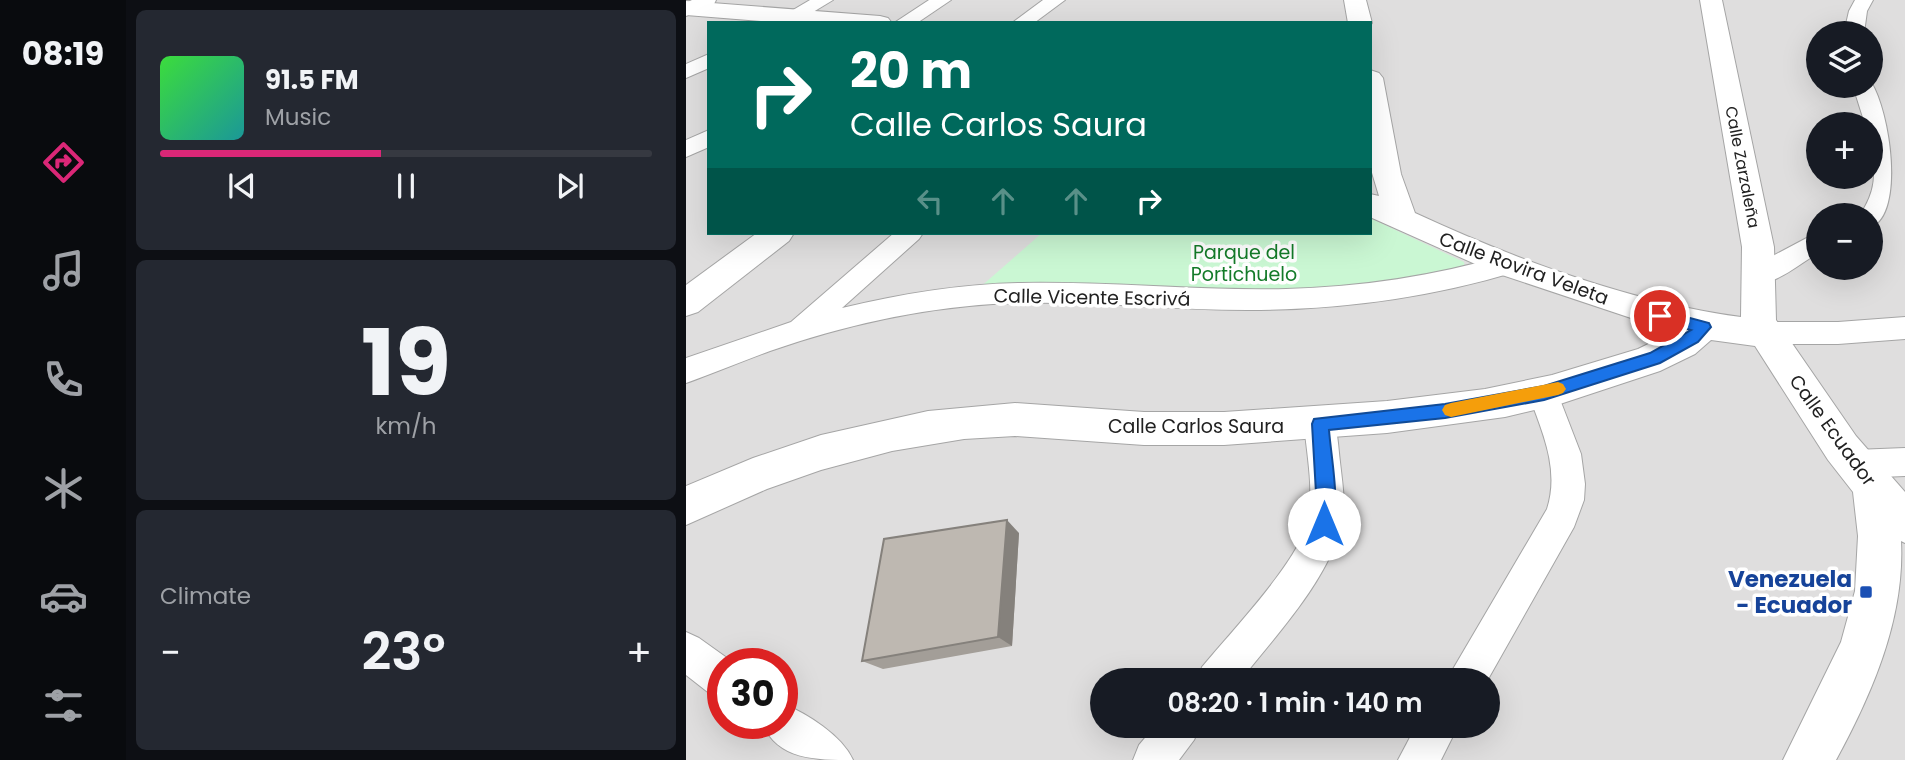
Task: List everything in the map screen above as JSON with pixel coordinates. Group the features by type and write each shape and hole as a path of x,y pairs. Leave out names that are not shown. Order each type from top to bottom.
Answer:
{"street":[{"path":"787,19 824,0"},
{"path":"906,21 942,0"},
{"path":"1024,21 1056,0"},
{"path":"1355,0 1360,21"},
{"name":"Calle Zarzaleña","path":"1711,0 1758,247 1757,308 1765,333"},
{"path":"1856,21 1864,0"},
{"path":"692,7 787,19 834,21"},
{"path":"686,72 707,61"},
{"path":"1372,90 1386,174 1402,220"},
{"path":"1868,98 1898,173 1883,208"},
{"path":"686,150 707,138"},
{"name":"Calle Rovira Veleta","path":"1372,205 1456,246 1660,316 1703,327 1765,333"},
{"path":"686,303 775,235"},
{"path":"797,332 908,235"},
{"path":"1759,275 1806,248"},
{"name":"Calle Vicente Escrivá","path":"686,371 797,332 887,309 964,297 1048,293 1209,299 1297,299 1442,283 1506,265"},
{"name":"Calle Carlos Saura","path":"686,506 760,473 814,453 909,431 966,422 1027,421 1166,429 1320,424 1445,411 1544,393 1654,358 1693,338 1703,327"},
{"path":"1765,333 1838,333 1905,328"},
{"name":"Calle Ecuador","path":"1765,333 1878,470 1905,523"},
{"path":"1473,668 1562,516 1569,498 1571,480 1567,462 1544,393"},
{"path":"1226,668 1298,575 1319,541 1326,510 1320,424"},
{"path":"1808,760 1848,679 1875,604 1880,565 1878,470"},
{"path":"686,651 707,667"},
{"path":"798,735 832,760"},
{"path":"1154,760 1171,738"},
{"path":"1419,760 1431,738"}],"shaded area":[{"path":"686,0 1905,0 1905,760 686,760"}],"green space":[{"name":"Parque del Portichuelo","path":"1372,219 1464,262 1465,269 1456,273 1312,291 978,289 1040,235 1372,235"}],"building":[{"path":"1007,520 998,637 862,661 884,539"}],"slow traffic":[{"path":"1451,410 1558,389"}],"place":[{"name":"Venezuela - Ecuador","path":"1866,592"}],"route":[{"path":"1324,524 1326,510 1320,424 1445,411 1544,393 1674,350 1693,338 1703,327 1660,316"}]}
